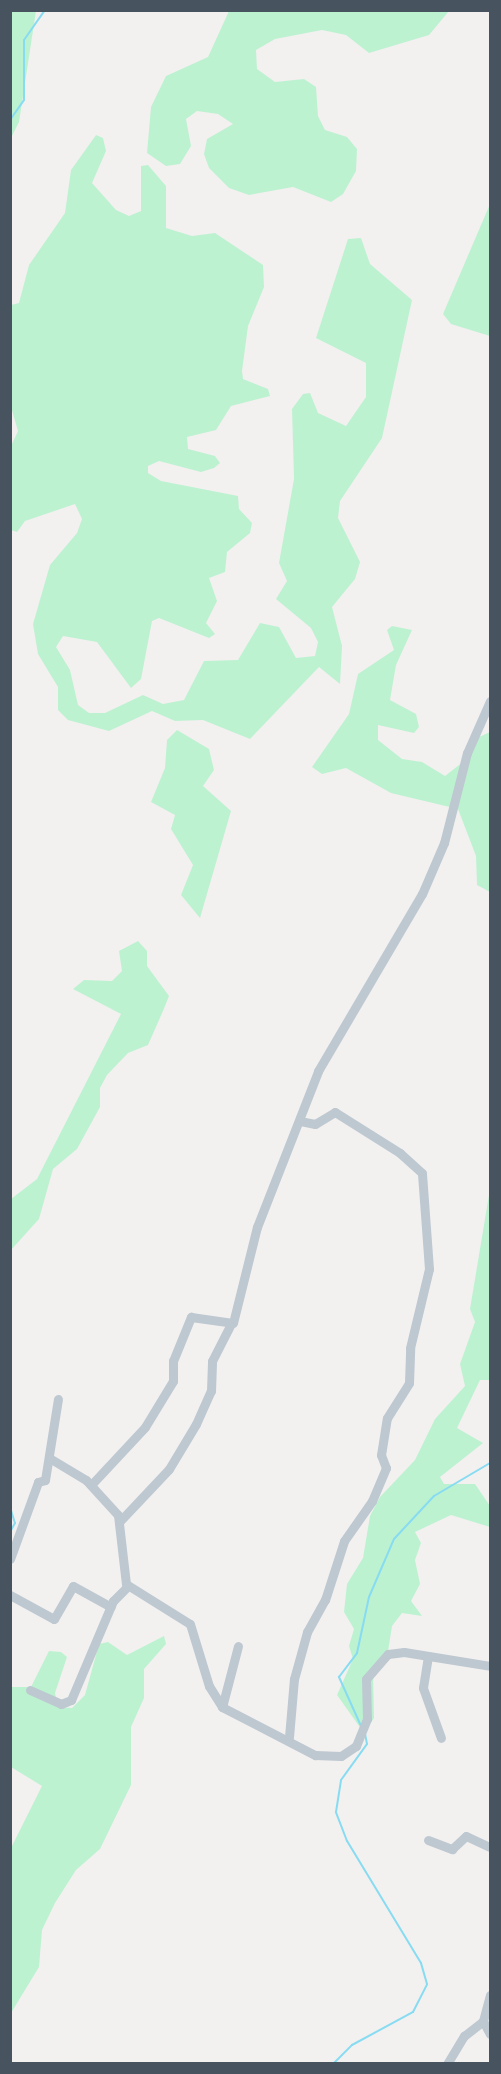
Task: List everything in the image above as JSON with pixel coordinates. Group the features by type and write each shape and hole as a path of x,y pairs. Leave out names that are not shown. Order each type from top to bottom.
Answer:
{"street":[{"path":"120,1521 169,1469 196,1424 211,1391 212,1361 230,1326 257,1227 321,1065 422,894 444,843 467,753 490,701"},
{"path":"289,1737 294,1679 307,1632 325,1600 344,1541 372,1501 386,1468 381,1455 387,1418 409,1383 410,1348 429,1269 422,1173 400,1153 334,1112 318,1124 299,1121"},
{"path":"90,1485 144,1428 173,1381 173,1364 191,1317 230,1326"},
{"path":"10,1559 51,1459 58,1399"},
{"path":"30,1690 61,1704 71,1700 111,1607 128,1586 120,1521 90,1485 51,1459"},
{"path":"10,1595 54,1619 73,1586 111,1607"},
{"path":"128,1586 190,1624 208,1686 222,1707 289,1737 315,1755 333,1757 356,1746 365,1727 366,1679 375,1664 397,1652 490,1666"},
{"path":"222,1707 238,1646"},
{"path":"428,1656 423,1688 441,1738"},
{"path":"428,1840 452,1850 466,1836 490,1847"},
{"path":"447,2064 464,2036 483,2021 490,1995"},
{"path":"483,2021 490,2034"}],"green space":[{"path":"11,10 36,11 19,122 11,138"},
{"path":"229,10 449,11 429,35 369,53 346,35 322,30 275,39 256,50 257,69 275,82 304,79 316,87 318,116 325,130 347,137 357,149 356,171 343,194 331,202 293,187 249,195 229,188 209,168 204,154 207,139 233,124 218,114 197,111 186,119 191,146 180,164 166,166 147,153 151,107 166,76 208,57"},
{"path":"96,135 103,138 106,151 92,183 116,210 129,216 141,211 141,166 148,165 166,186 166,228 192,236 215,233 263,265 264,287 248,326 242,371 243,379 268,389 270,396 231,406 216,430 187,437 188,449 215,456 220,463 214,468 201,472 159,461 148,466 148,473 161,481 238,496 239,509 252,523 250,533 227,552 225,572 209,578 217,601 206,623 215,634 209,638 159,618 152,621 141,679 131,688 97,642 63,636 56,647 70,670 78,705 89,713 105,713 143,695 163,704 184,700 204,661 238,660 260,623 279,627 296,658 315,656 318,642 311,628 276,599 287,581 279,563 294,479 292,409 303,394 310,393 318,413 346,426 366,397 366,363 316,338 348,239 361,238 370,264 412,300 382,438 340,501 338,518 360,562 355,579 332,607 342,646 340,684 319,667 250,739 203,720 175,721 152,711 109,731 68,720 58,710 58,687 38,654 33,624 50,565 77,533 82,519 75,504 25,521 17,532 11,530 11,446 18,431 11,407 11,305 19,303 29,265 65,213 71,170"},
{"path":"490,204 490,336 451,324 443,314"},
{"path":"392,626 412,630 396,665 390,700 416,714 419,727 414,733 378,725 378,740 402,759 422,762 445,776 468,758 477,738 490,732 490,892 477,885 476,856 458,809 391,793 346,768 322,774 312,767 349,714 358,674 394,650 387,630"},
{"path":"177,730 209,749 214,770 203,786 231,811 200,918 181,895 193,865 171,829 175,815 151,802 165,768 167,740"},
{"path":"138,941 147,951 147,966 169,996 163,1011 148,1045 128,1053 107,1075 100,1088 100,1107 77,1149 53,1169 39,1219 11,1250 11,1199 37,1179 121,1014 73,989 84,980 112,981 122,971 119,951"},
{"path":"490,1189 490,1380 480,1380 457,1428 483,1443 440,1477 444,1484 475,1484 490,1506 490,1527 451,1515 415,1532 421,1543 415,1560 420,1584 411,1601 422,1616 402,1613 392,1626 387,1658 373,1674 374,1718 364,1733 337,1695 353,1659 349,1646 354,1629 344,1612 347,1584 363,1558 370,1516 380,1497 415,1460 435,1419 465,1386 460,1364 475,1322 470,1309"},
{"path":"164,1636 166,1644 144,1669 144,1698 131,1727 131,1785 100,1849 76,1870 55,1903 42,1930 39,1967 11,2013 11,1848 42,1786 11,1767 11,1687 31,1687 49,1651 61,1652 67,1657 55,1693 58,1707 72,1708 85,1695 99,1644 108,1642 127,1655"}],"waterway":[{"path":"10,120 24,100 24,40 45,10"},
{"path":"10,1395 10,1408"},
{"path":"361,1726 339,1677 357,1653 369,1597 394,1539 434,1496 490,1463"},
{"path":"10,1507 15,1523 10,1532"},
{"path":"333,2064 352,2045 413,2012 427,1984 421,1963 347,1841 336,1812 341,1780 367,1744 365,1734"}]}
